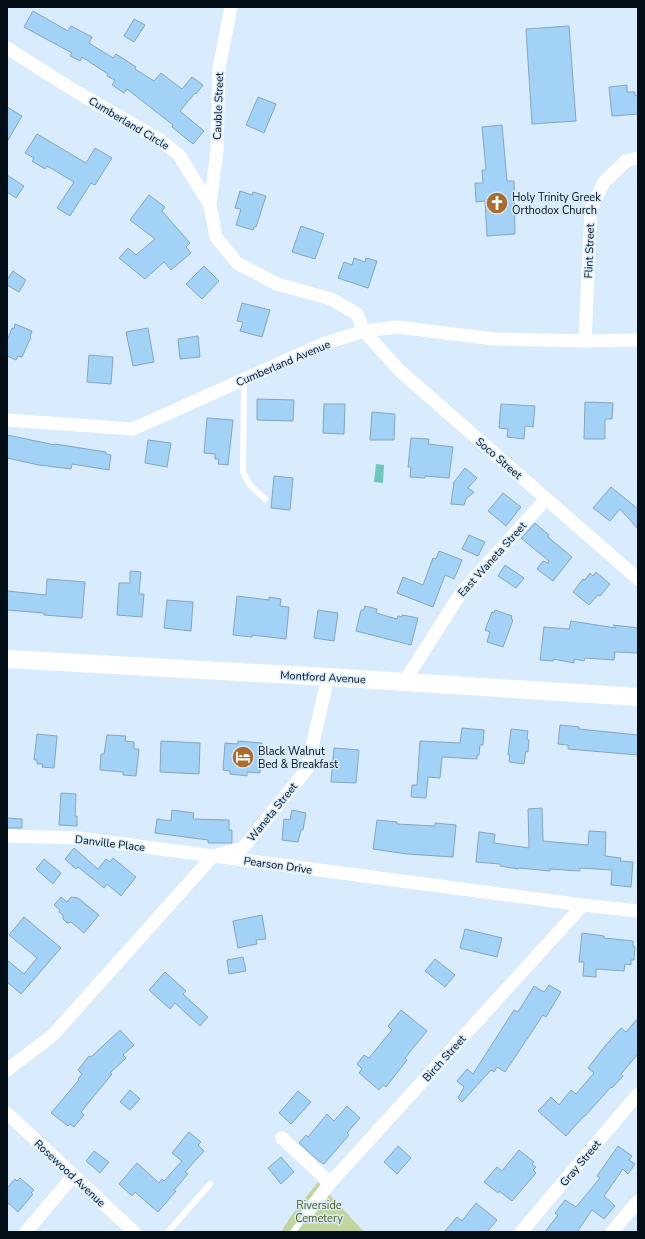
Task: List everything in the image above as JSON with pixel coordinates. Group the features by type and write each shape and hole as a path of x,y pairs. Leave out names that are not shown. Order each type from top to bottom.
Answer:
{"street":[{"name":"Cauble Street","path":"210,205 217,150 219,68 231,7"},
{"name":"Cumberland Circle","path":"7,48 75,91 160,140 179,154 210,205 216,237 237,263 276,284 331,299 357,314 364,331"},
{"name":"Flint Street","path":"585,341 591,208 604,182 626,161 638,158"},
{"name":"Cumberland Avenue","path":"7,420 133,429 323,344 364,331 397,327 494,339 585,341 638,340"},
{"name":"Soco Street","path":"364,331 399,370 638,579"},
{"name":"East Waneta Street","path":"404,682 461,593 546,499"},
{"name":"Montford Avenue","path":"7,659 328,677 638,697"},
{"name":"Waneta Street","path":"213,856 243,848 307,769 328,677"},
{"name":"Danville Place","path":"7,836 79,838 213,856"},
{"name":"Pearson Drive","path":"213,856 638,911"},
{"path":"7,1070 53,1035 213,856"},
{"name":"Birch Street","path":"308,1212 330,1183 583,905"},
{"name":"Gray Street","path":"521,1232 638,1094"},
{"name":"Rosewood Avenue","path":"7,1113 134,1232"},
{"path":"282,1138 330,1183"},
{"path":"26,1232 73,1176"},
{"path":"612,1232 638,1201"}],"lane":[{"path":"244,379 243,472 250,485 265,499"},
{"path":"168,1232 210,1184"},
{"path":"293,1232 308,1212"}],"green space":[{"name":"Riverside Cemetery","path":"318,1182 364,1232 281,1232 291,1216"}],"shaded area":[{"path":"376,464 384,465 383,483 374,482"}],"building":[{"path":"33,11 68,31 71,26 92,37 89,43 113,58 116,54 136,67 135,69 154,81 161,73 182,89 192,77 203,85 180,111 204,131 193,144 172,127 173,125 127,89 124,93 112,85 115,80 107,76 108,74 82,57 80,61 70,56 72,53 24,27"},
{"path":"134,19 145,25 134,42 124,36"},
{"path":"569,26 576,121 532,124 526,29"},
{"path":"627,85 627,92 635,92 635,96 638,95 638,114 612,116 609,87"},
{"path":"258,97 276,104 264,133 246,125"},
{"path":"7,107 22,116 7,142"},
{"name":"Holy Trinity Greek Orthodox Church","path":"502,125 507,181 514,181 515,234 487,236 485,201 476,202 475,183 483,183 482,170 486,170 482,127"},
{"path":"37,134 86,163 95,148 112,158 95,185 91,183 70,216 57,208 74,182 47,166 45,169 32,161 34,158 25,153"},
{"path":"7,175 24,186 16,198 7,192"},
{"path":"240,191 252,195 253,192 266,196 256,227 254,227 253,230 236,225 241,209 235,208"},
{"path":"149,195 165,207 162,211 190,243 186,247 191,253 171,270 164,262 145,279 119,258 128,248 136,255 155,239 130,220"},
{"path":"301,226 324,234 315,259 292,252"},
{"path":"354,258 365,262 366,258 377,261 368,288 338,278 344,262 352,265"},
{"path":"204,266 219,281 202,299 186,284"},
{"path":"13,271 26,280 19,292 7,285 7,280"},
{"path":"242,303 270,310 262,337 240,331 243,322 237,321"},
{"path":"15,324 32,331 31,337 22,357 18,356 16,360 7,356 7,341 12,328 14,329"},
{"path":"148,328 154,362 133,366 126,332"},
{"path":"198,336 200,357 180,359 178,339"},
{"path":"89,355 113,357 111,384 87,382"},
{"path":"257,399 294,400 293,421 257,420"},
{"path":"585,402 613,403 612,419 605,419 605,439 584,439"},
{"path":"324,404 345,404 344,434 323,433"},
{"path":"501,404 535,406 533,427 525,426 524,439 507,437 508,429 499,428"},
{"path":"372,412 395,414 394,440 370,440"},
{"path":"207,418 233,420 228,465 218,464 219,459 215,459 215,454 204,453"},
{"path":"7,435 55,445 106,452 106,454 111,455 109,470 72,464 71,469 39,465 7,458"},
{"path":"411,438 429,439 428,444 453,447 449,478 425,476 425,478 410,477 411,467 408,467"},
{"path":"148,440 171,443 167,467 145,463"},
{"path":"465,468 477,478 468,488 474,492 466,499 464,505 451,504 454,482"},
{"path":"274,476 293,478 290,510 271,508"},
{"path":"611,487 638,509 638,529 620,509 610,521 593,508"},
{"path":"503,493 521,507 506,526 488,511"},
{"path":"535,523 549,535 548,537 572,557 553,581 537,569 543,561 548,563 549,561 521,538"},
{"path":"469,535 485,542 478,556 462,549"},
{"path":"439,551 462,560 454,579 445,575 433,607 397,593 403,577 423,585 433,558 436,559"},
{"path":"505,565 524,578 516,588 498,576"},
{"path":"130,571 141,572 139,594 144,594 142,617 117,615 119,583 130,583"},
{"path":"596,572 610,584 600,596 598,595 589,605 573,592 583,579 585,580 590,573 593,576"},
{"path":"47,579 85,582 82,618 7,610 7,591 46,595"},
{"path":"237,596 269,600 269,597 281,599 280,606 289,607 286,639 252,635 252,637 233,635"},
{"path":"167,600 193,602 191,631 164,628"},
{"path":"365,606 377,609 376,613 397,619 398,616 402,617 402,615 418,618 411,645 356,631 361,610 364,610"},
{"path":"318,610 338,613 334,641 314,638"},
{"path":"495,610 512,616 511,619 513,620 503,647 487,642 490,632 485,630 492,612 494,613"},
{"path":"571,621 616,628 613,625 638,628 638,653 615,652 614,660 585,658 584,661 574,659 574,663 553,659 553,661 540,660 544,627 569,629"},
{"path":"560,725 579,727 579,729 638,735 638,755 568,749 568,745 558,744"},
{"path":"462,728 484,730 483,745 480,745 477,759 442,757 440,778 428,777 426,798 411,797 412,785 417,785 420,741 460,743"},
{"path":"511,729 528,731 528,752 526,751 524,764 509,762 510,755 508,755"},
{"path":"37,734 57,736 54,768 42,767 43,764 37,764 37,760 34,760"},
{"path":"107,735 126,736 125,741 134,742 134,749 139,749 136,776 123,775 123,772 100,770 101,754 104,754"},
{"path":"161,741 200,743 199,774 160,772"},
{"name":"Black Walnut Bed & Breakfast","path":"238,741 262,743 260,773 247,772 247,776 230,774 230,771 223,770 225,743 238,744"},
{"path":"334,748 359,750 356,783 331,782"},
{"path":"61,793 76,794 75,816 77,816 77,826 59,825"},
{"path":"542,808 543,841 588,845 589,831 606,832 605,856 621,858 620,861 633,862 631,887 611,885 612,870 580,868 580,871 550,869 550,871 518,869 500,866 500,864 476,862 479,832 495,834 494,843 529,848 528,809"},
{"path":"172,810 194,813 193,819 229,820 229,830 232,830 232,843 208,843 208,840 155,833 157,819 171,821"},
{"path":"292,810 306,813 303,830 301,830 298,842 282,840 284,819 290,820"},
{"path":"7,818 22,819 22,828 7,828"},
{"path":"377,820 397,822 397,824 435,826 435,823 456,825 453,857 407,854 373,849"},
{"path":"74,848 98,869 106,859 110,862 113,858 136,877 121,896 107,884 104,888 78,867 76,869 65,859"},
{"path":"44,859 61,873 53,884 36,869"},
{"path":"61,897 67,902 71,897 78,898 99,915 84,933 71,922 67,923 63,919 63,915 59,912 60,910 54,905"},
{"path":"262,915 266,939 256,940 257,944 238,948 233,921"},
{"path":"24,917 61,948 21,994 7,982 7,960 24,974 37,958 9,935"},
{"path":"465,929 502,938 497,957 460,948"},
{"path":"582,933 604,936 604,938 633,941 633,946 635,947 634,960 631,960 631,965 625,964 624,971 596,969 596,977 583,976 584,962 579,962"},
{"path":"243,957 246,971 229,974 227,960"},
{"path":"435,959 455,975 445,987 425,971"},
{"path":"165,972 186,991 183,994 208,1017 200,1026 175,1003 170,1009 149,990"},
{"path":"549,985 561,992 546,1017 543,1015 505,1072 497,1067 494,1072 491,1070 462,1102 458,1098 464,1087 457,1081 467,1069 473,1074 514,1010 518,1012 534,986 544,992"},
{"path":"401,1010 427,1031 405,1058 407,1060 386,1087 383,1085 379,1090 359,1073 362,1069 357,1064 364,1055 369,1058 392,1030 388,1026"},
{"path":"638,1018 638,1054 621,1074 623,1076 566,1136 538,1111 551,1097 559,1105 571,1090 576,1094 594,1073 588,1068 605,1046 621,1028 626,1032"},
{"path":"120,1030 134,1045 123,1055 126,1058 110,1073 112,1074 81,1112 84,1115 74,1127 70,1124 68,1126 51,1113 79,1080 78,1079 82,1074 78,1070 89,1056 91,1057"},
{"path":"130,1090 140,1099 130,1110 120,1102"},
{"path":"298,1091 311,1102 291,1124 279,1113"},
{"path":"347,1106 360,1118 347,1133 349,1135 324,1164 299,1143 306,1135 308,1137 327,1114 334,1121"},
{"path":"189,1132 201,1142 198,1145 204,1151 185,1172 188,1174 158,1212 135,1192 132,1196 119,1184 137,1163 159,1183 162,1179 164,1181 182,1161 172,1153"},
{"path":"398,1146 411,1158 397,1174 384,1162"},
{"path":"618,1146 632,1156 629,1160 635,1164 628,1174 623,1169 604,1196 615,1206 604,1219 592,1210 577,1232 545,1232 558,1215 555,1213 565,1200 576,1207 600,1178 597,1176"},
{"path":"519,1150 534,1162 532,1164 536,1167 533,1170 536,1173 512,1201 499,1191 498,1193 484,1182 497,1167 502,1171"},
{"path":"94,1151 109,1162 100,1173 86,1161"},
{"path":"281,1157 294,1172 281,1184 268,1168"},
{"path":"20,1178 34,1190 31,1193 33,1194 18,1212 7,1202 7,1188 15,1179 17,1181"},
{"path":"476,1203 497,1220 487,1232 444,1232 457,1217 462,1221"}],"place":[{"name":"Holy Trinity Greek Orthodox Church","path":"497,203"},
{"name":"Black Walnut Bed & Breakfast","path":"243,757"}]}
